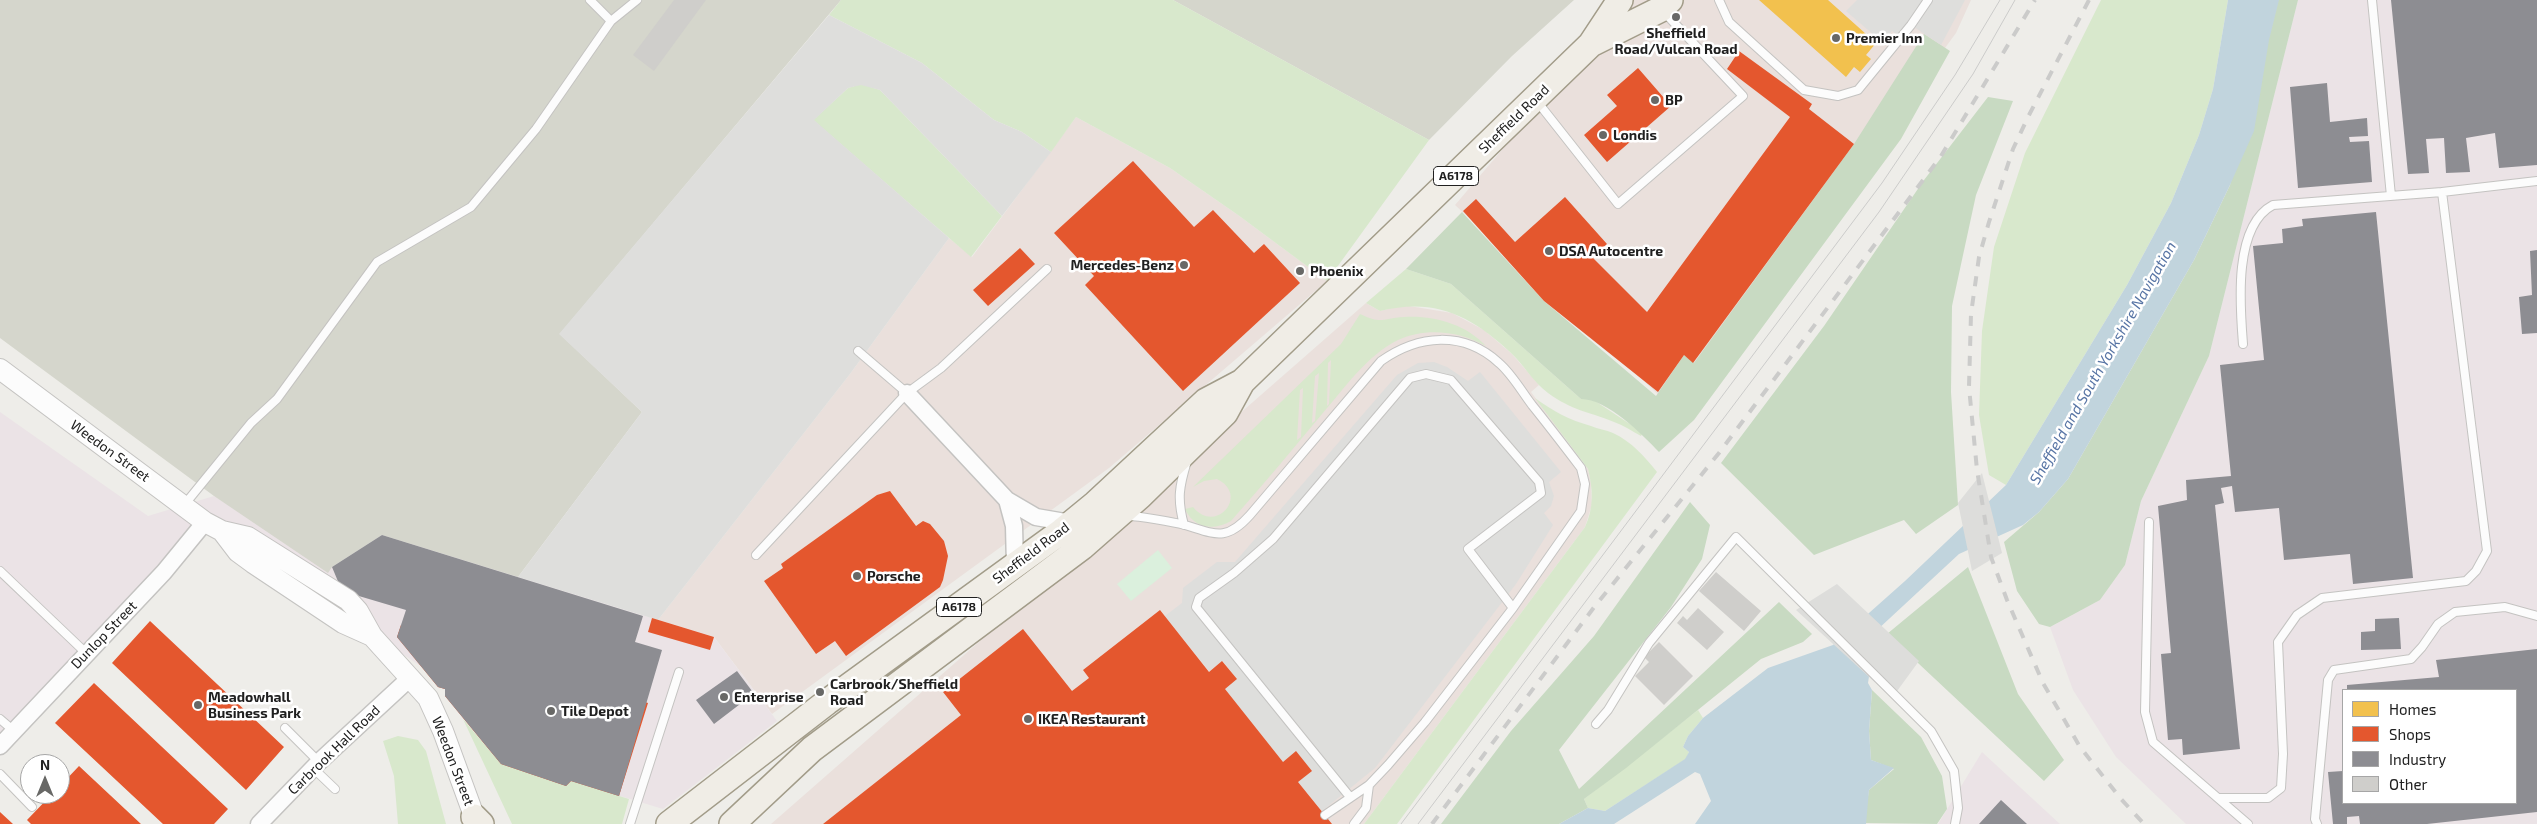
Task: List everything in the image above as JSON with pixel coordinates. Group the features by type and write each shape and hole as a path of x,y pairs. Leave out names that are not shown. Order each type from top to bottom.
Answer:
{"main road":[{"name":"A6178","path":"1592,44 1620,0"},
{"name":"A6178","path":"1592,44 1665,4"},
{"name":"Sheffield Road","path":"669,824 827,702 1015,566 1071,523 1095,504 1206,401 1242,382 1592,44"},
{"name":"Sheffield Road","path":"732,824 812,749 1082,547 1192,446 1225,413 1242,382"}],"street":[{"name":"Weedon Street","path":"0,369 213,527 248,537 348,600 358,611 372,636 428,698 443,731 477,822"},
{"path":"907,393 1006,500 1036,517 1071,523"},
{"path":"1006,500 1014,526 1015,566"},
{"name":"Dunlop Street","path":"0,746 164,572 213,527"},
{"name":"Carbrook Hall Road","path":"259,824 316,765 410,678"}],"lane":[{"path":"590,0 611,21"},
{"path":"183,506 251,423 277,399 377,262 471,206 536,129 611,21 637,0"},
{"path":"1719,0 1729,22 1804,90 1838,96 1858,90 1911,25 1928,0"},
{"path":"2372,0 2391,196"},
{"path":"1535,99 1618,204 1743,96 1665,4"},
{"path":"2243,344 2239,288 2250,236 2257,218 2274,205 2442,192 2537,181"},
{"path":"2220,798 2268,798 2281,788 2283,754 2278,642 2297,615 2322,598 2466,581 2476,571 2487,551 2442,192"},
{"path":"756,555 907,393 941,368 1047,269"},
{"path":"1116,516 1134,516 1184,525 1209,534 1232,532 1250,516 1381,361 1396,350 1414,343 1454,340 1470,345 1500,363 1581,468 1585,484 1581,511 1513,608 1425,722 1369,785 1325,815"},
{"path":"858,351 907,393"},
{"path":"1350,797 1196,607 1200,598 1234,573 1273,539 1410,378 1426,374 1451,380 1539,482 1541,493 1468,550 1513,608"},
{"path":"1184,525 1179,508 1179,490 1192,446"},
{"path":"2149,522 2144,712 2153,742 2248,824"},
{"path":"1596,724 1608,710 1649,643 1736,536 1802,604 1932,731 1954,771 1958,808 1955,824"},
{"path":"0,571 86,653"},
{"path":"2317,824 2315,819 2318,774 2328,680 2334,670 2411,659 2438,624 2455,612 2505,607 2537,616"},
{"path":"630,824 679,672"},
{"path":"0,719 14,731"},
{"path":"285,728 335,790"},
{"path":"0,774 32,807"},
{"path":"1354,824 1366,808 1369,785"}],"shaded area":[{"path":"0,0 841,0 560,334 642,412 518,577 382,535 332,567 328,573 214,496 0,338"},
{"path":"1173,0 1574,0 1512,56 1429,140"},
{"path":"1630,0 1971,0 1956,33 1678,413 1455,205"},
{"path":"1857,0 1965,0 1941,45 1911,25 1901,37 1892,31 1882,42 1846,11"},
{"path":"2298,0 2537,0 2537,824 2186,824 2116,757 2073,690 2050,627 2100,600 2125,565 2141,501 2209,356"},
{"path":"829,15 922,63 994,120 1022,132 1051,152 1002,216 880,90 861,85 848,88 814,120 949,238 850,374 658,620 518,577 642,412 559,334"},
{"path":"1076,117 1170,168 1238,215 1327,281 1109,468 772,714 714,637 658,620 850,374 949,238 972,257"},
{"path":"1366,303 1380,311 1403,305 1452,313 1484,330 1512,354 1539,385 1531,392 1588,469 1591,482 1592,505 1585,527 1364,824 771,824"},
{"path":"1434,362 1447,367 1468,381 1480,372 1561,472 1549,482 1554,496 1551,506 1544,513 1553,525 1516,584 1375,768 1322,811 1298,782 1296,752 1283,762 1225,689 1237,679 1223,661 1209,671 1165,616 1182,603 1183,588 1217,562 1235,562 1397,375 1418,363"},
{"path":"0,412 148,516 214,496 332,567 382,535 714,637 777,721 663,809 571,781 566,786 501,764 445,696 445,689 438,687 422,667 205,522 0,744"},
{"path":"1982,752 2060,824 1938,824"}],"green space":[{"path":"841,0 1173,0 1429,140 1327,281 1238,215 1170,168 1076,117 1051,152 1022,132 994,120 922,63 829,15"},
{"path":"2101,0 2228,0 2213,89 2199,135 2171,203 2127,285 2006,485 1989,475 1979,415 1982,331 1994,247 2025,153"},
{"path":"2278,0 2298,0 2209,356 2141,501 2125,565 2100,600 2050,627 2039,624 2017,591 2004,542 2039,512 2068,479 2194,260 2230,185"},
{"path":"1924,34 1950,51 1901,139 1694,420 1659,452 1634,427 1613,411 1602,405 1581,399 1451,284 1406,269 1462,212 1544,301 1656,396 1684,355 1694,363 1854,144"},
{"path":"861,84 880,90 1002,216 971,257 813,120 848,88"},
{"path":"1988,97 2013,101 1976,195 1952,306 1951,392 1958,505 1916,534 1904,520 1814,555 1721,463 1824,326 1924,180"},
{"path":"1406,269 1451,284 1581,399 1592,399 1639,430 1642,434 1641,436 1617,423 1573,407 1548,393 1533,379 1516,358 1482,329 1467,320 1435,308 1418,306 1380,311 1366,303"},
{"path":"1360,314 1378,320 1415,317 1437,319 1469,332 1486,346 1454,334 1431,332 1409,336 1387,346 1357,373 1231,521 1211,527 1194,521 1185,509 1193,507 1202,514 1211,517 1219,515 1230,502 1230,494 1226,486 1217,479 1204,481 1193,487 1341,344","holes":["1331,360 1329,404 1327,406 1328,363","1319,373 1315,421 1312,423 1315,376","1303,388 1301,437 1297,440 1300,390"]},
{"path":"1535,398 1568,418 1620,437 1637,450 1657,472 1397,824 1364,824 1585,527 1588,520 1592,498 1588,469"},
{"path":"1690,502 1710,525 1702,559 1671,607 1559,750 1579,789 1779,602 1812,634 1803,642 1761,659 1626,768 1584,799 1588,808 1559,824 1441,824 1511,731 1594,636"},
{"path":"1158,550 1172,568 1131,601 1117,584"},
{"path":"1968,567 2018,694 2064,760 2044,781 1887,634"},
{"path":"1872,690 1921,737 1942,776 1947,809 1937,824 1864,823 1869,790 1894,769 1871,760 1869,731"},
{"path":"1698,710 1703,718 1688,736 1683,747 1689,752 1686,759 1605,811 1588,808 1584,799"},
{"path":"463,719 501,764 566,786 571,781 629,799 622,824 512,824"},
{"path":"398,736 418,740 426,751 446,824 398,824 394,776 383,741"}],"water":[{"name":"Sheffield and South Yorkshire Navigation","path":"2228,0 2279,0 2269,40 2254,131 2194,260 2068,479 2039,512 2023,525 1959,554 1876,631 1868,683 1872,690 1869,731 1871,760 1894,768 1869,790 1866,824 1695,824 1711,801 1700,774 1695,772 1614,824 1559,824 1588,808 1605,811 1685,759 1689,752 1683,747 1688,736 1703,718 1768,668 1833,645 1905,581 2006,485 2127,285 2171,203 2199,135 2213,89"}],"pier":[{"path":"1982,473 2002,553 1972,571 1958,503"},
{"path":"1837,584 1919,661 1892,698 1796,610"}],"building: Homes":[{"name":"Premier Inn","path":"1759,0 1828,0 1876,43 1866,55 1871,59 1860,72 1854,67 1846,77"}],"building: Shops":[{"path":"1739,51 1812,104 1809,109 1854,144 1693,363 1684,355 1658,392 1544,301 1463,211 1476,199 1515,242 1565,197 1607,244 1592,257 1647,312 1790,117 1727,69"},
{"path":"1638,68 1671,106 1607,162 1584,135 1617,106 1607,95"},
{"name":"Mercedes-Benz","path":"1133,161 1194,227 1213,210 1254,253 1264,244 1300,283 1183,391 1085,285 1094,276 1054,233"},
{"path":"1020,248 1035,264 988,306 973,290"},
{"name":"Porsche","path":"890,491 916,526 923,521 930,524 944,541 948,556 940,587 846,656 835,641 816,654 764,581 783,568 781,564 877,495"},
{"path":"1160,610 1209,672 1222,661 1237,679 1225,689 1283,762 1296,751 1312,771 1298,782 1332,824 823,824 961,715 943,692 1023,629 1072,691 1089,678 1083,670"},
{"path":"652,618 714,637 710,650 648,632"},
{"name":"Meadowhall Business Park","path":"150,621 284,747 246,790 112,663"},
{"name":"Tile Depot","path":"401,625 648,703 619,796 571,781 566,786 501,764 445,696 445,689 438,687 397,637"},
{"path":"94,683 228,809 214,824 163,824 55,723"},
{"path":"79,766 141,824 31,824 27,820 42,804 70,804 70,775"},
{"path":"0,812 13,824 0,824"}],"building: Industry":[{"path":"2391,0 2537,0 2537,165 2499,168 2495,133 2466,138 2470,172 2446,173 2444,138 2426,139 2429,173 2408,174"},
{"path":"2327,83 2330,122 2367,118 2368,136 2349,137 2350,142 2369,141 2372,182 2298,188 2290,87"},
{"path":"2376,212 2413,578 2353,584 2350,554 2284,560 2279,508 2235,512 2232,486 2221,488 2224,503 2215,505 2240,749 2183,755 2182,739 2168,740 2161,654 2171,653 2158,506 2187,500 2186,480 2231,476 2220,365 2264,360 2253,246 2283,243 2282,229 2303,226 2302,219"},
{"path":"2537,250 2537,333 2522,334 2519,297 2532,295 2530,251"},
{"path":"382,535 643,616 635,642 662,650 619,796 571,781 566,786 501,764 445,696 445,689 438,687 397,637 406,610 342,591 332,567"},
{"path":"2399,618 2401,649 2361,650 2361,632 2375,631 2375,619"},
{"path":"2537,649 2537,812 2427,824 2360,824 2359,816 2347,817 2347,824 2333,824 2328,772 2342,771 2342,804 2517,804 2517,689 2347,689 2347,685 2439,677 2436,660"},
{"name":"Enterprise","path":"737,671 752,691 747,696 748,698 714,724 696,700"},
{"path":"2001,800 2027,824 1979,824"}],"building: Other":[{"path":"674,0 706,0 654,71 633,55"},
{"path":"1716,572 1761,611 1744,631 1699,591"},
{"path":"1698,608 1724,632 1707,650 1677,623 1683,616 1687,620"},
{"path":"1659,642 1693,676 1664,705 1635,676 1649,662 1644,657"}],"tram line":[{"path":"1401,824 1882,183 1955,75 2000,0"},
{"path":"1418,824 1879,212 1973,74 2015,0"}],"railway":[{"path":"1432,824 1595,606 1719,453 1941,156 2035,0"},
{"path":"2089,0 2013,149 1989,222 1979,257 1971,314 1969,387 1977,470 1991,557 2007,600 2043,683 2080,747 2121,799 2144,824"}],"place":[{"name":"Sheffield Road/Vulcan Road","path":"1676,17"},
{"name":"Premier Inn","path":"1836,38"},
{"name":"BP","path":"1655,100"},
{"name":"Londis","path":"1603,135"},
{"name":"DSA Autocentre","path":"1549,251"},
{"name":"Mercedes-Benz","path":"1184,265"},
{"name":"Phoenix","path":"1300,271"},
{"name":"Porsche","path":"857,576"},
{"name":"Carbrook/Sheffield Road","path":"820,692"},
{"name":"Enterprise","path":"724,697"},
{"name":"Meadowhall Business Park","path":"198,705"},
{"name":"Tile Depot","path":"551,711"},
{"name":"IKEA Restaurant","path":"1028,719"}]}
